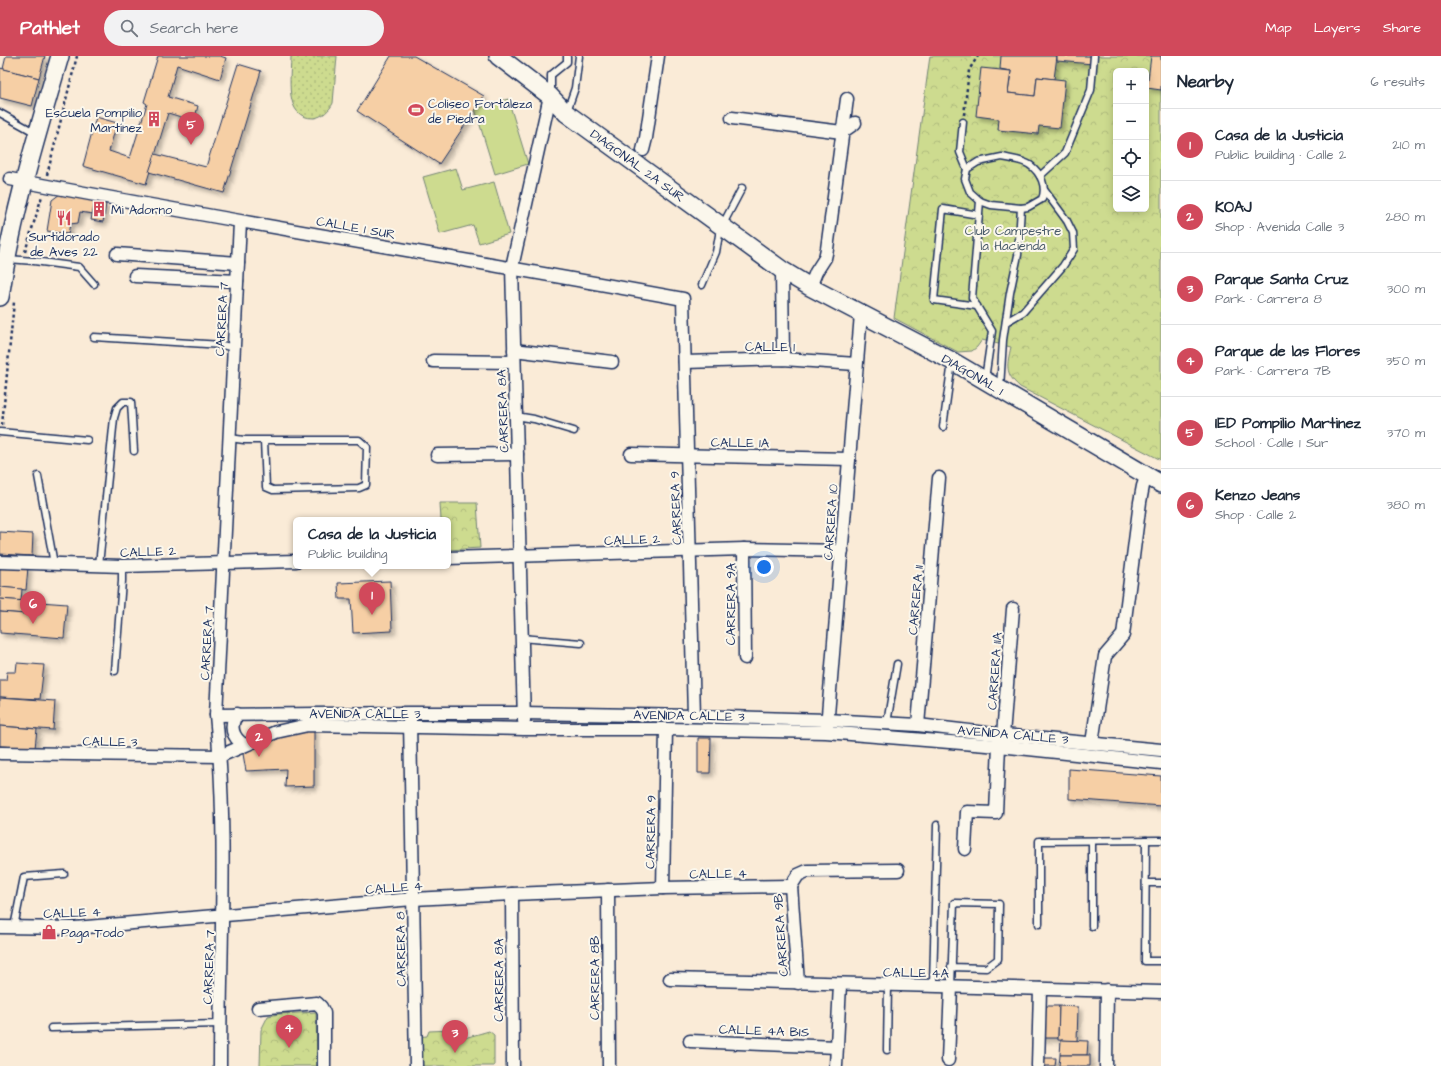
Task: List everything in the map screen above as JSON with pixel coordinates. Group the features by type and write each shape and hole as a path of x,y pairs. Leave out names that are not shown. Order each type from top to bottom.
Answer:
{"main road":[{"path":"7,297 15,259 17,181 38,134 60,56"},
{"name":"DIAGONAL 2A SUR","path":"498,56 550,96 566,113 638,156 722,226 782,270"},
{"name":"DIAGONAL 1","path":"782,270 810,287 952,361 1154,479"}],"street":[{"path":"638,156 646,138 658,56"},
{"name":"CARRERA 8A","path":"524,729 512,267 550,96"},
{"path":"810,287 816,272 825,258 847,99"},
{"path":"732,118 842,132 855,123"},
{"name":"CALLE 1 SUR","path":"17,181 240,222 512,267 683,299"},
{"name":"CARRERA 7","path":"220,1066 223,915 220,756 216,714 240,222"},
{"path":"117,254 238,263"},
{"path":"782,270 783,359"},
{"path":"135,276 237,280"},
{"name":"CARRERA 9","path":"683,299 694,716"},
{"name":"CARRERA 10","path":"827,726 861,314"},
{"path":"514,350 612,362"},
{"name":"CALLE 1","path":"685,362 783,359 856,364"},
{"path":"433,361 514,362"},
{"path":"437,455 517,454"},
{"name":"CALLE 1A","path":"631,454 849,459"},
{"name":"CARRERA 11","path":"918,725 939,478"},
{"path":"1092,743 1105,656 1122,635 1143,486 1154,479"},
{"name":"CALLE 2","path":"451,558 744,549 842,551"},
{"name":"CARRERA 9A","path":"744,549 745,658"},
{"name":"CALLE 2","path":"0,562 122,566 293,561"},
{"name":"CARRERA 11A","path":"965,849 967,812 996,813 1012,609"},
{"name":"AVENIDA CALLE 3","path":"216,714 410,712 694,716 1001,741 1161,763"},
{"name":"CARRERA 8","path":"410,712 416,1066"},
{"path":"237,714 233,720 232,728 238,741 244,745"},
{"name":"AVENIDA CALLE 3","path":"220,756 276,732 308,726 666,729 827,726 887,723 918,725 1001,741 1092,743 1161,750"},
{"name":"CARRERA 9","path":"663,888 666,729"},
{"name":"CALLE 3","path":"0,754 220,756"},
{"path":"791,886 798,874 807,871 898,870"},
{"name":"CALLE 4","path":"0,927 75,928 413,900 512,894 663,888 791,886"},
{"name":"CARRERA 9B","path":"791,886 798,983"},
{"name":"CARRERA 8B","path":"608,890 609,1066"},
{"name":"CARRERA 8A","path":"512,894 513,1066"},
{"name":"CALLE 4A","path":"670,980 1161,992"},
{"path":"836,1066 840,984"},
{"path":"948,1060 950,986"},
{"path":"1038,1066 1040,989"},
{"path":"1106,1066 1107,990"},
{"path":"258,1008 317,1003 324,1013 324,1066"},
{"name":"CALLE 4A BIS","path":"690,1041 836,1047"}],"lane":[{"path":"550,96 551,75 567,62 567,56"},
{"path":"566,113 575,88 579,56"},
{"path":"1040,176 1065,153 1091,90 1094,56"},
{"path":"0,113 38,134"},
{"path":"963,122 960,152 967,170 965,179 970,192 980,201 991,205 1021,208 1028,207 1042,199 1045,191"},
{"path":"967,170 978,162 1002,157 1030,165 1040,176 1045,191 1067,221 1073,233 1074,249 1053,278 1023,312 1006,322"},
{"path":"702,285 716,252 722,226 742,188"},
{"path":"980,201 972,298 992,331 985,381"},
{"path":"1000,389 1004,334 1010,293 1018,255 1021,208"},
{"path":"977,306 934,300 943,209 979,215"},
{"path":"15,259 79,267 94,284"},
{"path":"992,331 1004,334"},
{"path":"94,337 222,345 234,348"},
{"path":"943,427 952,361"},
{"path":"99,565 114,418 117,408 123,402 131,402 134,451"},
{"path":"516,416 534,418 574,431"},
{"path":"0,433 87,440"},
{"path":"230,438 244,440 264,440 359,440 367,447 366,485 359,488 274,490 266,487 264,440"},
{"path":"38,476 54,564"},
{"path":"115,671 122,566"},
{"path":"522,638 581,643"},
{"path":"887,723 897,664"},
{"path":"933,986 937,825"},
{"path":"1146,840 1145,961 1161,961"},
{"path":"1039,924 1039,841 1161,840"},
{"path":"1092,841 1092,926"},
{"path":"14,927 24,877 64,874"},
{"path":"1146,883 1161,883"},
{"path":"950,986 954,903 999,904 998,958 986,968 951,967"},
{"path":"887,1050 888,985"},
{"path":"51,1028 220,1024"}],"path":[{"path":"15,259 44,186 76,56"},
{"path":"963,122 969,70 978,56"},
{"path":"0,433 7,297"}],"green space":[{"path":"291,56 337,56 333,103 328,111 323,115 314,118 304,116 297,112 291,95"},
{"name":"Club Campestre la Hacienda","path":"930,56 1161,56 1161,460 1020,387 1009,373 1008,359 1011,347 982,340 972,351 958,352 894,318"},
{"path":"508,99 528,164 495,174 475,109"},
{"path":"456,168 463,190 494,182 509,234 479,243 473,225 440,234 423,177"},
{"path":"440,503 477,503 480,548 451,550 451,517 441,517"},
{"path":"316,1012 317,1066 260,1066 261,1030 268,1016"},
{"path":"452,1030 461,1039 489,1031 494,1035 494,1066 417,1066 415,1037 427,1036 429,1031"}],"building":[{"path":"6,56 45,56 39,78 3,69"},
{"name":"Escuela Pompilio Martínez","path":"158,56 220,56 226,58 220,79 177,65 168,97 198,106 194,121 168,113 146,184 83,166 96,117 117,123 109,151 130,158 147,104 144,102"},
{"name":"Coliseo Fortaleza de Piedra","path":"391,56 414,56 484,96 439,164 357,111"},
{"path":"1001,56 1057,56 1054,79 1037,77 1035,96 1008,93 1011,71 1000,69"},
{"path":"1057,56 1093,56 1093,64 1057,61"},
{"path":"1151,56 1161,56 1161,90 1149,88"},
{"path":"238,64 261,71 224,193 149,172 155,154 206,167"},
{"path":"0,68 39,78 32,106 0,98"},
{"path":"981,68 1011,71 1008,93 1035,96 1037,77 1065,80 1060,128 1039,126 1038,134 998,130 999,119 976,116"},
{"name":"Surtidorado de Aves 22","path":"60,194 95,201 93,214 80,212 78,223 70,224 68,234 47,231 52,200"},
{"name":"Mi Adorno","path":"95,201 106,204 103,222 91,220"},
{"path":"0,532 33,534 32,556 0,554"},
{"path":"0,565 28,567 26,590 0,587"},
{"path":"390,581 392,631 353,633 351,599 339,599 338,583"},
{"path":"0,587 22,589 21,601 0,599"},
{"path":"0,599 26,601 25,614 0,612"},
{"path":"26,601 67,604 64,638 0,633 0,612 25,614"},
{"path":"17,663 44,665 40,699 0,697 0,680 6,680 7,672 16,672"},
{"path":"0,697 55,701 53,730 0,726"},
{"path":"0,726 37,729 35,748 0,746"},
{"path":"314,728 314,786 285,787 286,769 246,771 243,754 258,746 294,733"},
{"path":"698,738 711,738 710,773 698,773"},
{"path":"1069,769 1161,776 1161,806 1069,799"},
{"path":"1041,1006 1059,1006 1058,1038 1040,1038"},
{"path":"1059,1006 1078,1007 1077,1041 1058,1040"},
{"path":"1061,1040 1088,1041 1087,1055 1060,1055"},
{"path":"1060,1055 1090,1055 1090,1066 1059,1066"},
{"path":"1041,1058 1056,1058 1055,1066 1041,1066"}],"place":[{"name":"Coliseo Fortaleza de Piedra","path":"416,110"},
{"name":"Escuela Pompilio Martínez","path":"154,119"},
{"name":"IED Pompilio Martinez","path":"191,145"},
{"name":"Mi Adorno","path":"99,209"},
{"name":"Surtidorado de Aves 22","path":"64,218"},
{"name":"Casa de la Justicia","path":"372,615"},
{"name":"Kenzo Jeans","path":"33,624"},
{"name":"KOAJ","path":"259,757"},
{"name":"Paga Todo","path":"49,932"},
{"name":"Parque de las Flores","path":"289,1048"},
{"name":"Parque Santa Cruz","path":"455,1053"}]}
